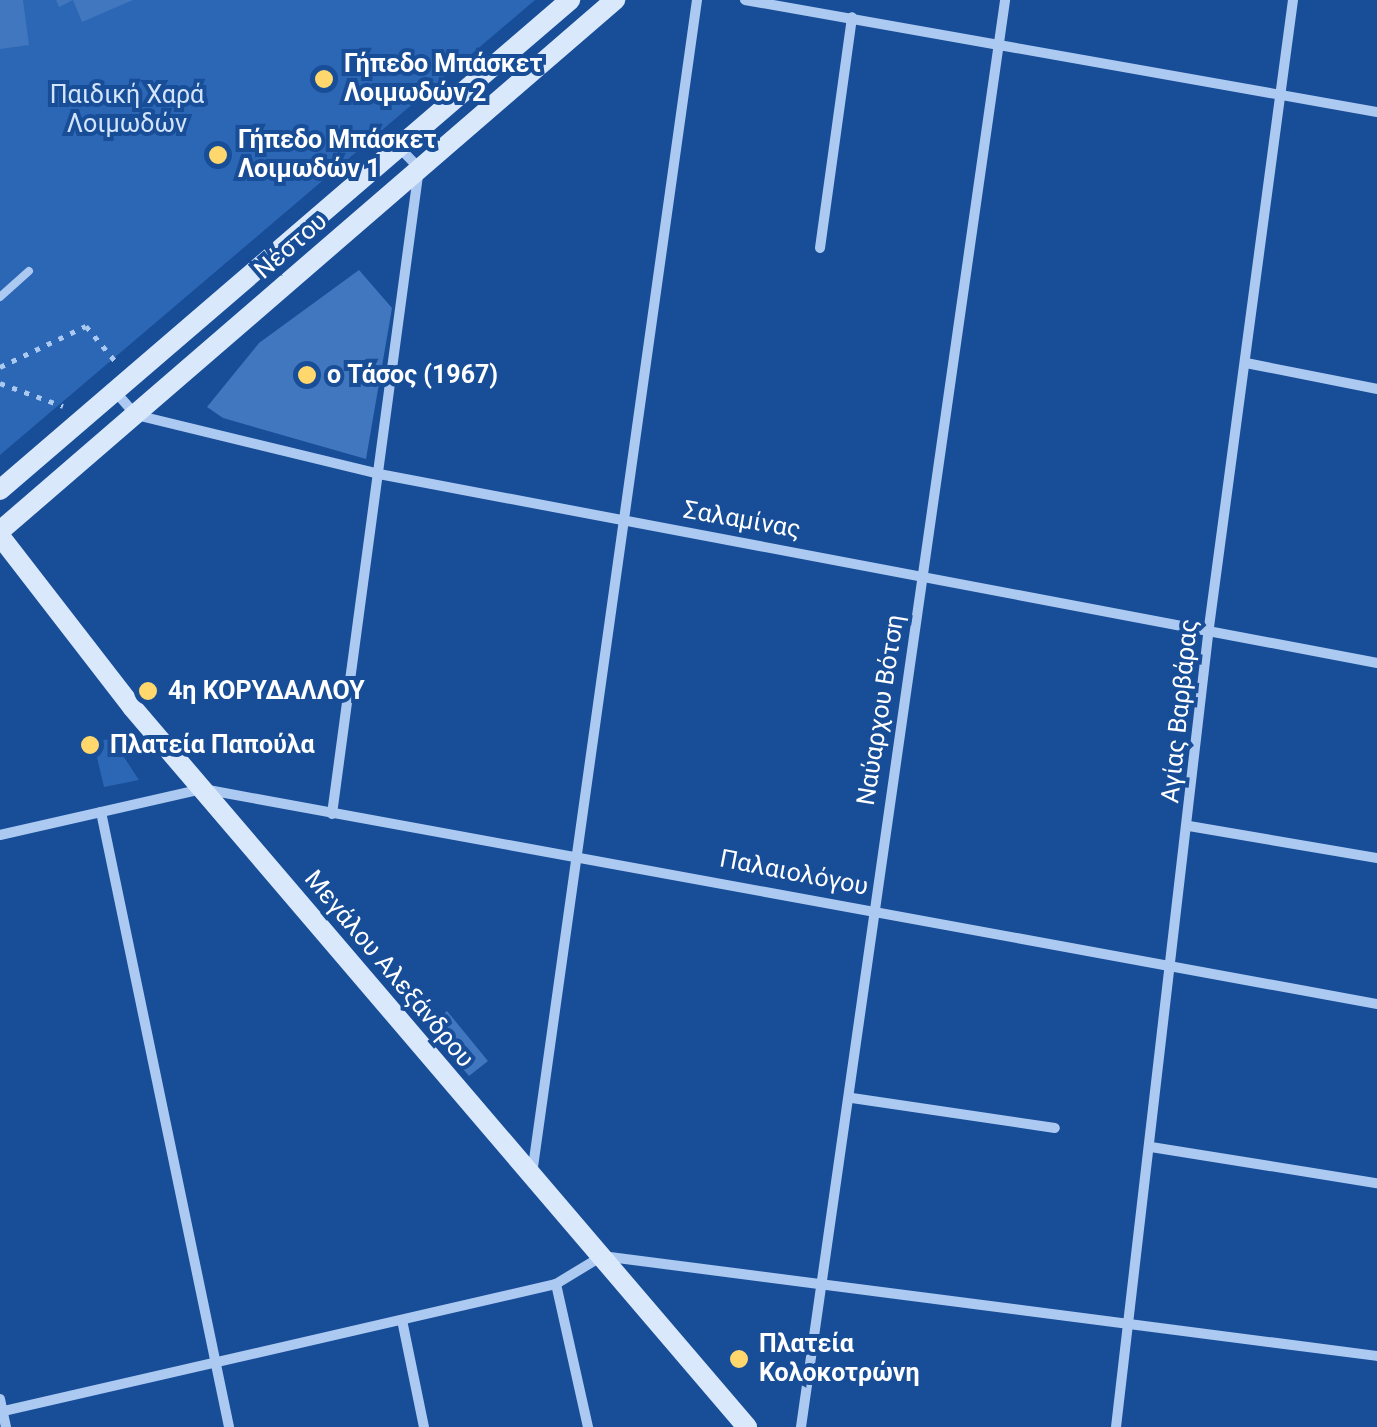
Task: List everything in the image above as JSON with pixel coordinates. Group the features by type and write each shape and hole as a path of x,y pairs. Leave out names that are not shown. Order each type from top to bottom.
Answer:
{"street":[{"name":"Νέστου","path":"0,490 570,0"},
{"name":"Νέστου","path":"0,534 616,0"},
{"path":"532,1175 574,853 627,519 697,0"},
{"path":"745,0 1377,112"},
{"name":"Ναύαρχου Βότση","path":"802,1427 852,1098 870,908 923,574 1005,0"},
{"name":"Αγίας Βαρβάρας","path":"1116,1427 1189,826 1208,627 1293,0"},
{"path":"820,248 852,17"},
{"path":"332,814 418,168 399,147"},
{"path":"1246,363 1377,389"},
{"path":"121,383 136,415"},
{"name":"Σαλαμίνας","path":"136,415 380,474 1208,627 1377,663"},
{"name":"Μεγάλου Αλεξάνδρου","path":"0,534 203,789 747,1427"},
{"path":"0,835 203,789"},
{"name":"Παλαιολόγου","path":"203,789 574,853 1377,1004"},
{"path":"101,812 229,1427"},
{"path":"1189,826 1377,858"},
{"path":"852,1098 1055,1128"},
{"path":"1151,1147 1377,1184"},
{"path":"1,1412 556,1284 602,1256 1377,1356"},
{"path":"556,1284 588,1427"},
{"path":"402,1320 424,1427"},
{"path":"0,1399 6,1427"}],"lane":[{"path":"0,297 29,271"}],"path":[{"path":"0,367 86,326 121,383"},
{"path":"0,382 84,416"}],"green space":[{"name":"Παιδική Χαρά Λοιμωδών","path":"0,0 535,0 0,455"},
{"path":"112,739 139,780 104,787 93,741"}],"building":[{"path":"0,0 23,0 29,45 0,49"},
{"path":"73,0 133,0 82,22"},
{"name":"ο Τάσος (1967)","path":"359,270 392,308 366,459 223,418 207,407 259,343"},
{"path":"447,1011 488,1061 469,1076 428,1027"}],"place":[{"name":"Γήπεδο Μπάσκετ Λοιμωδών 2","path":"324,79"},
{"name":"Γήπεδο Μπάσκετ Λοιμωδών 1","path":"218,155"},
{"name":"ο Τάσος (1967)","path":"307,375"},
{"name":"4η ΚΟΡΥΔΑΛΛΟΥ","path":"148,691"},
{"name":"Πλατεία Παπούλα","path":"90,745"},
{"name":"Πλατεία Κολοκοτρώνη","path":"739,1359"}]}
